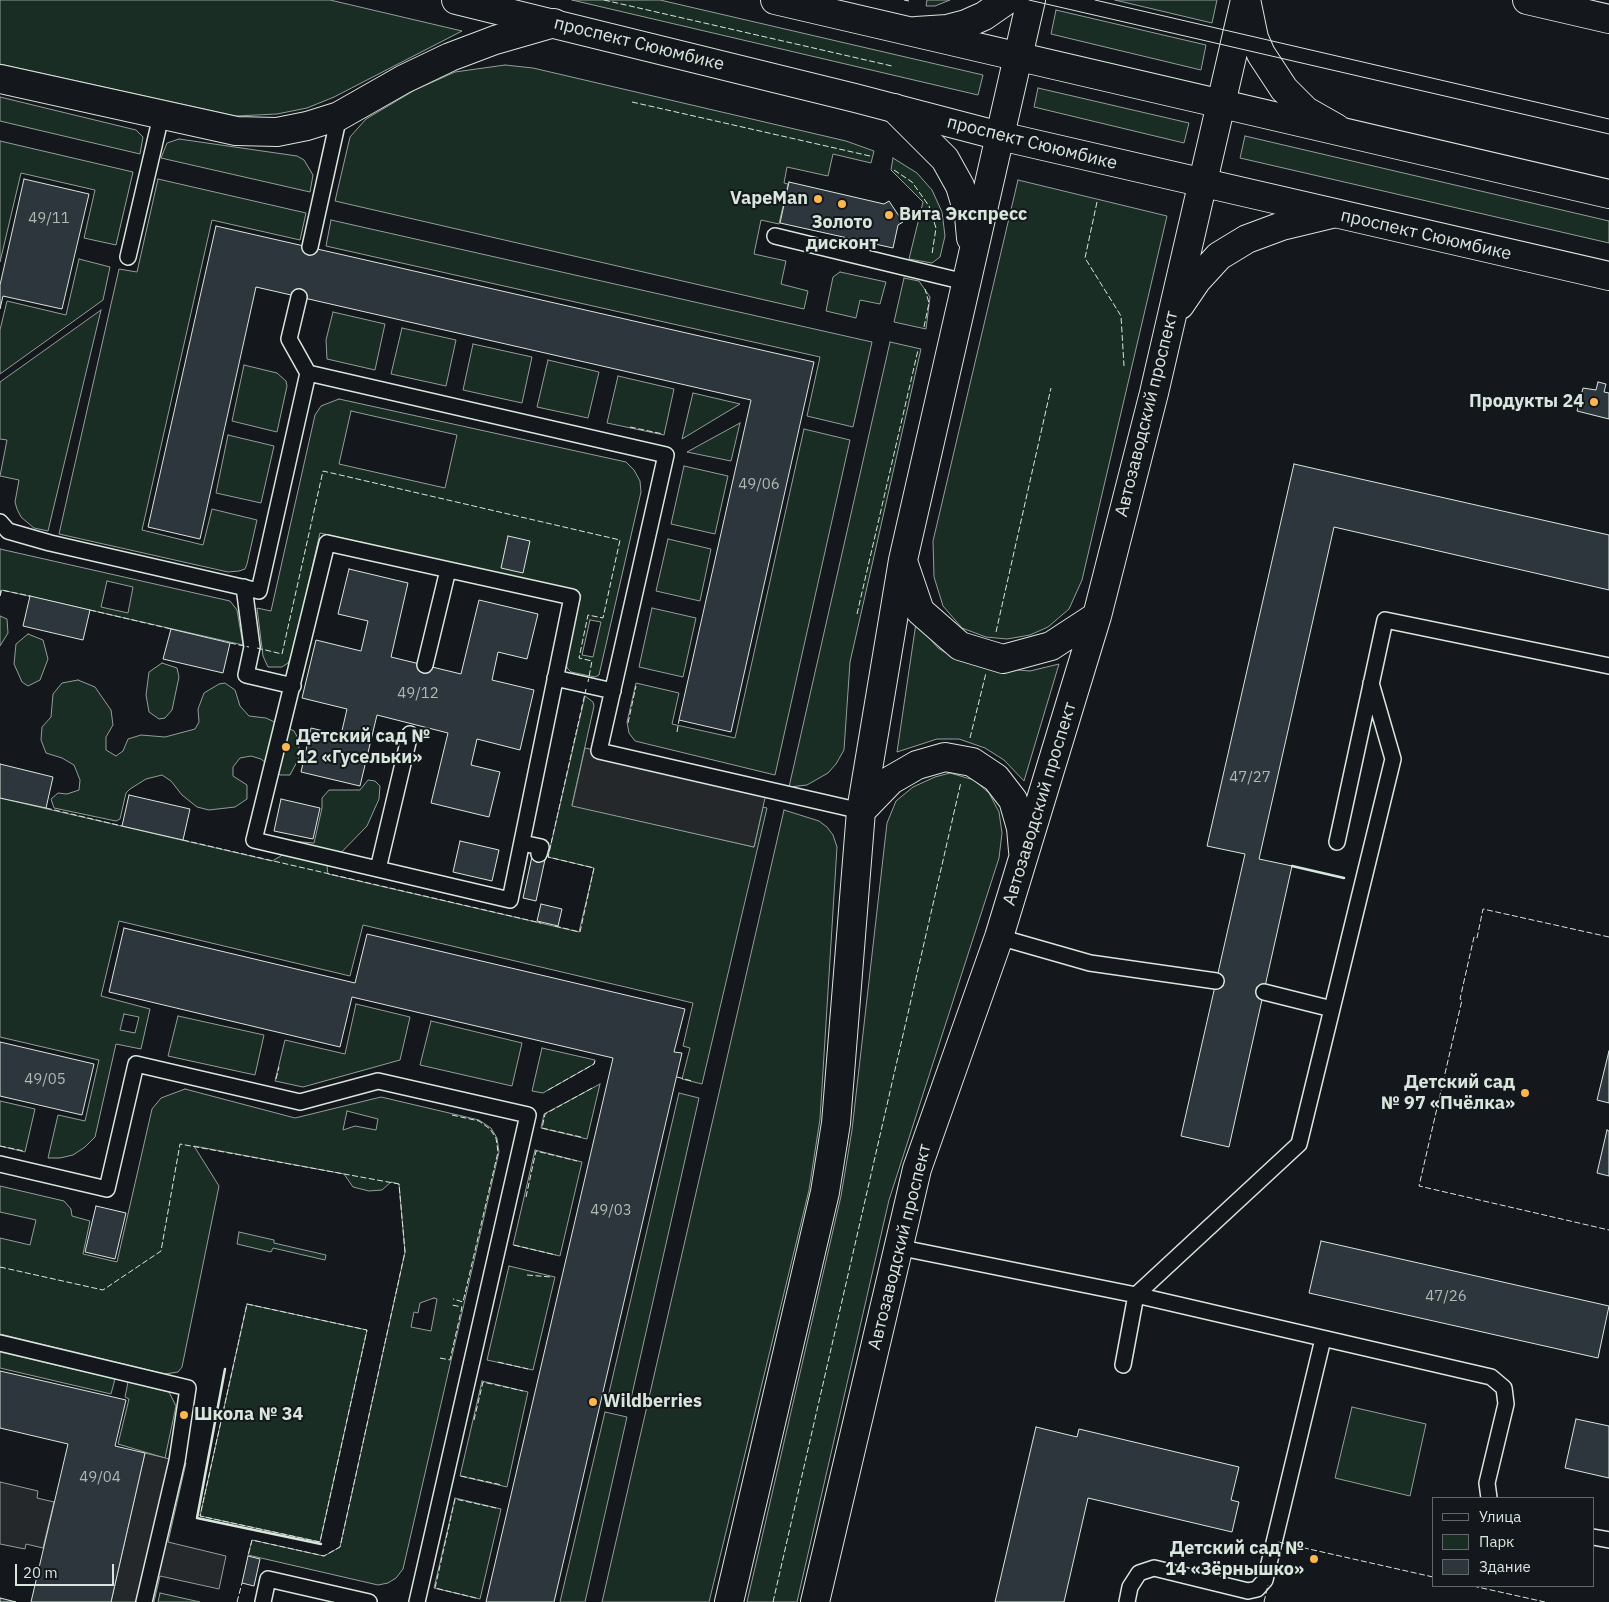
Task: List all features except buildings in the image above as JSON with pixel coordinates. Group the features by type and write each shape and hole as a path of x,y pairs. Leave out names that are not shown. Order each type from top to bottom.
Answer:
{"street":[{"name":"проспект Сююмбике","path":"456,0 1000,136 1332,214 1609,276"},
{"path":"775,0 1609,194"},
{"path":"911,32 947,29 966,24 984,16 1007,0"},
{"path":"729,1602 825,1192 836,1123 861,810 903,560 965,282 1031,0"},
{"path":"1245,0 1254,38 1261,54 1284,89 1306,111 1349,135"},
{"name":"Автозаводский проспект","path":"815,1602 897,1247 917,1169 999,937 1097,616 1170,322 1245,0"},
{"path":"1527,0 1609,19"},
{"path":"0,78 161,116 236,131 277,132 307,126 339,116 404,79 450,57 495,40 554,23"},
{"path":"894,108 944,159 960,186 969,216 972,253"},
{"path":"1170,322 1197,280 1219,256 1247,239 1274,229 1332,214"},
{"path":"903,560 920,611 960,646 1004,659 1051,646 1097,616"},
{"path":"861,810 891,780 917,765 945,757 972,762 996,778 1014,800 1021,828 1024,860"}],"lane":[{"path":"128,257 161,116"},
{"path":"310,247 339,116"},
{"path":"775,236 965,282"},
{"path":"0,522 8,531 50,543 259,591 308,373 289,339 299,297"},
{"path":"308,373 666,455 599,751 861,810"},
{"path":"327,543 448,570 572,597 510,900 254,840 327,543"},
{"path":"425,665 448,570"},
{"path":"244,587 252,647 246,675 293,686"},
{"path":"1337,842 1385,620 1609,666"},
{"path":"555,678 613,691"},
{"path":"1124,1365 1136,1295 1299,1144 1393,759 1371,684"},
{"path":"378,869 410,734"},
{"path":"522,843 541,847 539,854"},
{"path":"999,937 1090,963 1216,981"},
{"path":"1264,992 1332,1009"},
{"path":"0,1164 107,1189 136,1064 300,1102 378,1081 528,1115 417,1602"},
{"path":"897,1247 1136,1295 1491,1377 1504,1388 1506,1404 1487,1483 1489,1497"},
{"path":"1127,1602 1130,1587 1139,1573 1154,1568 1248,1591 1257,1589 1265,1580 1323,1339"},
{"path":"0,1343 188,1388 177,1461 144,1602"},
{"path":"1594,1536 1609,1540"},
{"path":"263,1602 268,1579 369,1602"}],"green space":[{"path":"0,0 330,0 462,31 334,97 307,108 277,114 236,116 0,64"},
{"path":"572,0 660,0 983,75 978,95"},
{"path":"927,0 950,0 935,6 926,6"},
{"path":"1115,0 1217,0 1212,23"},
{"path":"1056,10 1206,45 1201,70 1051,34"},
{"path":"505,65 533,68 846,141 874,151 871,163 833,154 828,176 787,167 784,183 788,184 779,224 761,220 754,254 786,261 781,284 808,291 804,309 335,201 350,137 366,119 415,90 455,72"},
{"path":"1038,88 1189,123 1184,143 1034,107"},
{"path":"0,97 136,130 143,137 140,154 0,121"},
{"path":"1245,136 1609,221 1609,243 1240,158"},
{"path":"179,139 297,156 304,160 313,175 310,192 161,158 167,143"},
{"path":"0,141 133,172 116,245 84,238 95,190 21,173 0,262"},
{"path":"893,158 917,173 932,190 942,212 945,236 940,257 932,263 909,259 923,202 891,170"},
{"path":"158,179 306,213 300,240 212,220 142,530 203,545 212,509 257,520 247,564 245,569 239,571 228,572 59,534 119,269 137,272"},
{"path":"1018,180 1167,216 1082,580 1069,609 1048,627 1030,635 1007,639 986,637 962,628 943,606 934,577 933,541"},
{"path":"331,220 872,342 853,427 807,416 820,357 326,246"},
{"path":"79,259 110,267 103,300 0,374 0,330 7,301 66,315"},
{"path":"840,272 886,282 880,304 860,300 856,318 826,311 833,277"},
{"path":"904,278 919,281 930,297 926,329 894,322"},
{"path":"101,310 48,531 34,528 21,517 17,509 15,502 19,480 0,476 7,440 0,439 0,382"},
{"path":"333,312 385,324 375,370 327,359 326,340"},
{"path":"402,328 456,340 446,386 391,374"},
{"path":"890,342 921,349 850,662 844,750 828,773 807,785 789,787"},
{"path":"473,344 532,357 522,403 463,390"},
{"path":"548,360 599,372 588,418 537,407"},
{"path":"244,365 277,373 286,381 287,386 277,432 232,421"},
{"path":"618,376 674,389 664,435 607,423"},
{"path":"693,393 740,404 682,439"},
{"path":"339,399 626,462 634,470 640,481 641,492 599,675 595,677 571,672 567,668 566,661 581,595 576,591 320,533 292,656 288,663 282,667 268,667 263,656 257,608 271,611 315,415 321,406","holes":["351,411 457,435 445,488 339,464","590,620 601,622 593,657 582,655"]},
{"path":"740,423 731,461 687,452"},
{"path":"804,429 850,440 775,775 635,741 629,733 627,722 636,683 679,693 672,724 735,738"},
{"path":"228,435 274,446 261,503 216,493"},
{"path":"684,466 728,476 715,534 671,524"},
{"path":"668,539 711,549 700,601 656,591"},
{"path":"0,549 230,601 237,610 243,645 2,590 0,596","holes":["107,581 133,587 128,613 101,607"]},
{"path":"652,608 696,618 683,677 639,667"},
{"path":"0,616 7,619 8,633 0,646"},
{"path":"916,623 938,648 958,660 982,667 1030,671 1059,664 1024,781 1004,760 985,748 959,739 937,739 897,752"},
{"path":"28,634 43,640 48,659 40,680 28,686 22,682 14,664 16,644"},
{"path":"162,663 177,668 179,677 172,710 165,718 159,719 149,712 146,695 149,672"},
{"path":"78,680 95,687 111,710 113,725 106,737 106,750 116,756 123,751 128,739 141,735 165,737 195,729 199,722 198,709 204,693 219,684 225,683 235,690 240,706 249,716 266,718 294,731 299,740 299,758 290,775 280,775 261,759 251,756 240,758 233,767 233,776 247,785 247,799 235,807 209,810 197,807 182,795 171,781 162,775 146,779 126,793 120,819 116,821 54,808 51,799 58,793 67,794 79,790 80,780 74,765 62,758 46,753 41,740 42,727 51,717 53,694 62,683"},
{"path":"585,696 593,702 594,706 572,805 754,847 763,807 767,808 702,1084 682,1079 690,1048 683,1046 693,1003 363,925 350,976 119,921 101,996 150,1009 141,1049 116,1044 95,1137 73,1155 48,1158 58,1115 85,1121 99,1060 0,1037 0,798 272,861 281,856 290,841 314,843 322,808 322,798 329,790 360,790 368,780 375,781 380,786 379,799 367,826 327,867 328,874 579,932 594,868 548,857","holes":["124,1014 139,1017 135,1033 120,1030"]},
{"path":"950,773 974,780 989,793 999,812 1002,833 999,858 889,1200 797,1602 747,1602 841,1196 852,1130 887,823 896,801 913,787 935,777"},
{"path":"784,810 819,821 833,835 837,847 820,1119 809,1190 709,1602 602,1602"},
{"path":"356,1004 410,1017 400,1060 303,1087 275,1081 285,1040 345,1054"},
{"path":"178,1016 264,1035 255,1075 168,1056"},
{"path":"431,1021 522,1043 512,1086 420,1065"},
{"path":"542,1048 595,1060 594,1064 543,1093 532,1091"},
{"path":"600,1084 587,1139 541,1128 544,1114"},
{"path":"185,1089 295,1118 381,1097 479,1120 491,1128 497,1138 499,1152 403,1569 396,1578 388,1583 378,1585 248,1555 252,1540 324,1556 340,1547 405,1252 399,1184 391,1182 382,1190 369,1191 353,1187 344,1174 194,1146 219,1186 182,1367 178,1372 165,1374 0,1334 0,1238 30,1245 36,1220 0,1212 0,1186 64,1201 71,1209 72,1216 90,1221 83,1254 117,1262 152,1109 161,1098","holes":["347,1111 378,1119 376,1130 355,1126 343,1130","434,1298 437,1299 431,1331 411,1327 414,1312 418,1313 420,1303"]},
{"path":"679,1093 699,1098 630,1403 608,1397"},
{"path":"0,1101 35,1109 25,1152 0,1146"},
{"path":"535,1150 582,1162 560,1256 513,1245"},
{"path":"239,1232 274,1240 274,1243 326,1255 325,1260 273,1248 271,1252 237,1244"},
{"path":"509,1266 555,1277 533,1370 487,1360"},
{"path":"247,1304 367,1330 320,1542 200,1516"},
{"path":"0,1352 115,1379 111,1394 0,1368"},
{"path":"482,1381 528,1392 507,1487 460,1476"},
{"path":"128,1382 169,1392 176,1406 165,1458 118,1444 129,1399 125,1397"},
{"path":"1352,1407 1426,1424 1410,1496 1335,1478"},
{"path":"605,1412 627,1417 585,1602 560,1602"},
{"path":"455,1498 501,1509 480,1599 434,1588"},
{"path":"160,1593 200,1602 158,1602"}],"shaded area":[{"path":"585,748 767,789 754,847 572,806"},
{"path":"145,1453 186,1463 168,1542 226,1556 219,1589 160,1576 154,1602 111,1602"},
{"path":"0,1482 38,1491 37,1498 54,1502 43,1548 26,1544 25,1549 0,1544"}],"tram line":[{"path":"1029,0 1609,134"},
{"path":"1095,0 1609,119"}],"fence":[{"path":"604,0 892,66"},
{"path":"904,0 909,1"},
{"path":"632,102 870,156"},
{"path":"894,170 912,182 929,206 936,228 932,254"},
{"path":"1097,202 1085,258 1121,316 1124,366"},
{"path":"924,327 929,303 925,289"},
{"path":"857,614 918,350"},
{"path":"996,632 1051,388"},
{"path":"630,427 663,434"},
{"path":"257,648 282,654 323,471 620,540 603,618 588,615 579,658 592,661 588,682"},
{"path":"0,596 1,590 30,596"},
{"path":"90,610 171,629"},
{"path":"230,643 249,647"},
{"path":"970,738 986,673"},
{"path":"628,723 636,686"},
{"path":"555,926 580,932 594,868 548,857 586,689"},
{"path":"677,732 679,720"},
{"path":"773,1602 961,782"},
{"path":"46,808 122,826"},
{"path":"183,840 541,923"},
{"path":"1609,937 1483,909 1477,938 1474,937 1460,999 1462,1000 1419,1186 1609,1230"},
{"path":"548,1090 594,1064 595,1061"},
{"path":"276,1079 279,1067"},
{"path":"677,1077 692,1081"},
{"path":"581,1137 542,1128 545,1114 594,1087"},
{"path":"452,1115 479,1121 490,1129 496,1138 498,1152 463,1302 453,1299"},
{"path":"0,1267 103,1290 161,1251 180,1144 399,1184 405,1252 340,1547 324,1556 252,1540 248,1556"},
{"path":"0,1146 24,1151"},
{"path":"526,1197 536,1151 577,1161"},
{"path":"514,1245 556,1255"},
{"path":"527,1275 551,1277"},
{"path":"247,1304 367,1330 320,1542 200,1516 247,1304"},
{"path":"440,1358 450,1360 462,1307 452,1305"},
{"path":"498,1362 528,1369"},
{"path":"474,1420 483,1382 523,1391"},
{"path":"461,1476 502,1485"},
{"path":"476,1598 435,1588 455,1499 496,1508"},
{"path":"1278,1542 1432,1577"},
{"path":"237,1602 242,1583"},
{"path":"1264,1602 1268,1585"},
{"path":"1478,1587 1545,1602"}],"wall":[{"path":"1292,866 1344,878"},
{"path":"225,1369 197,1518 321,1544"}],"place":[{"name":"VapeMan","path":"818,199"},
{"name":"Золото дисконт","path":"842,204"},
{"name":"Вита Экспресс","path":"889,215"},
{"name":"Продукты 24","path":"1594,402"},
{"name":"Детский сад № 12 «Гусельки»","path":"286,747"},
{"name":"Детский сад № 97 «Пчёлка»","path":"1525,1093"},
{"name":"Wildberries","path":"593,1402"},
{"name":"Школа № 34","path":"184,1415"},
{"name":"Детский сад № 14 «Зёрнышко»","path":"1314,1559"}]}
